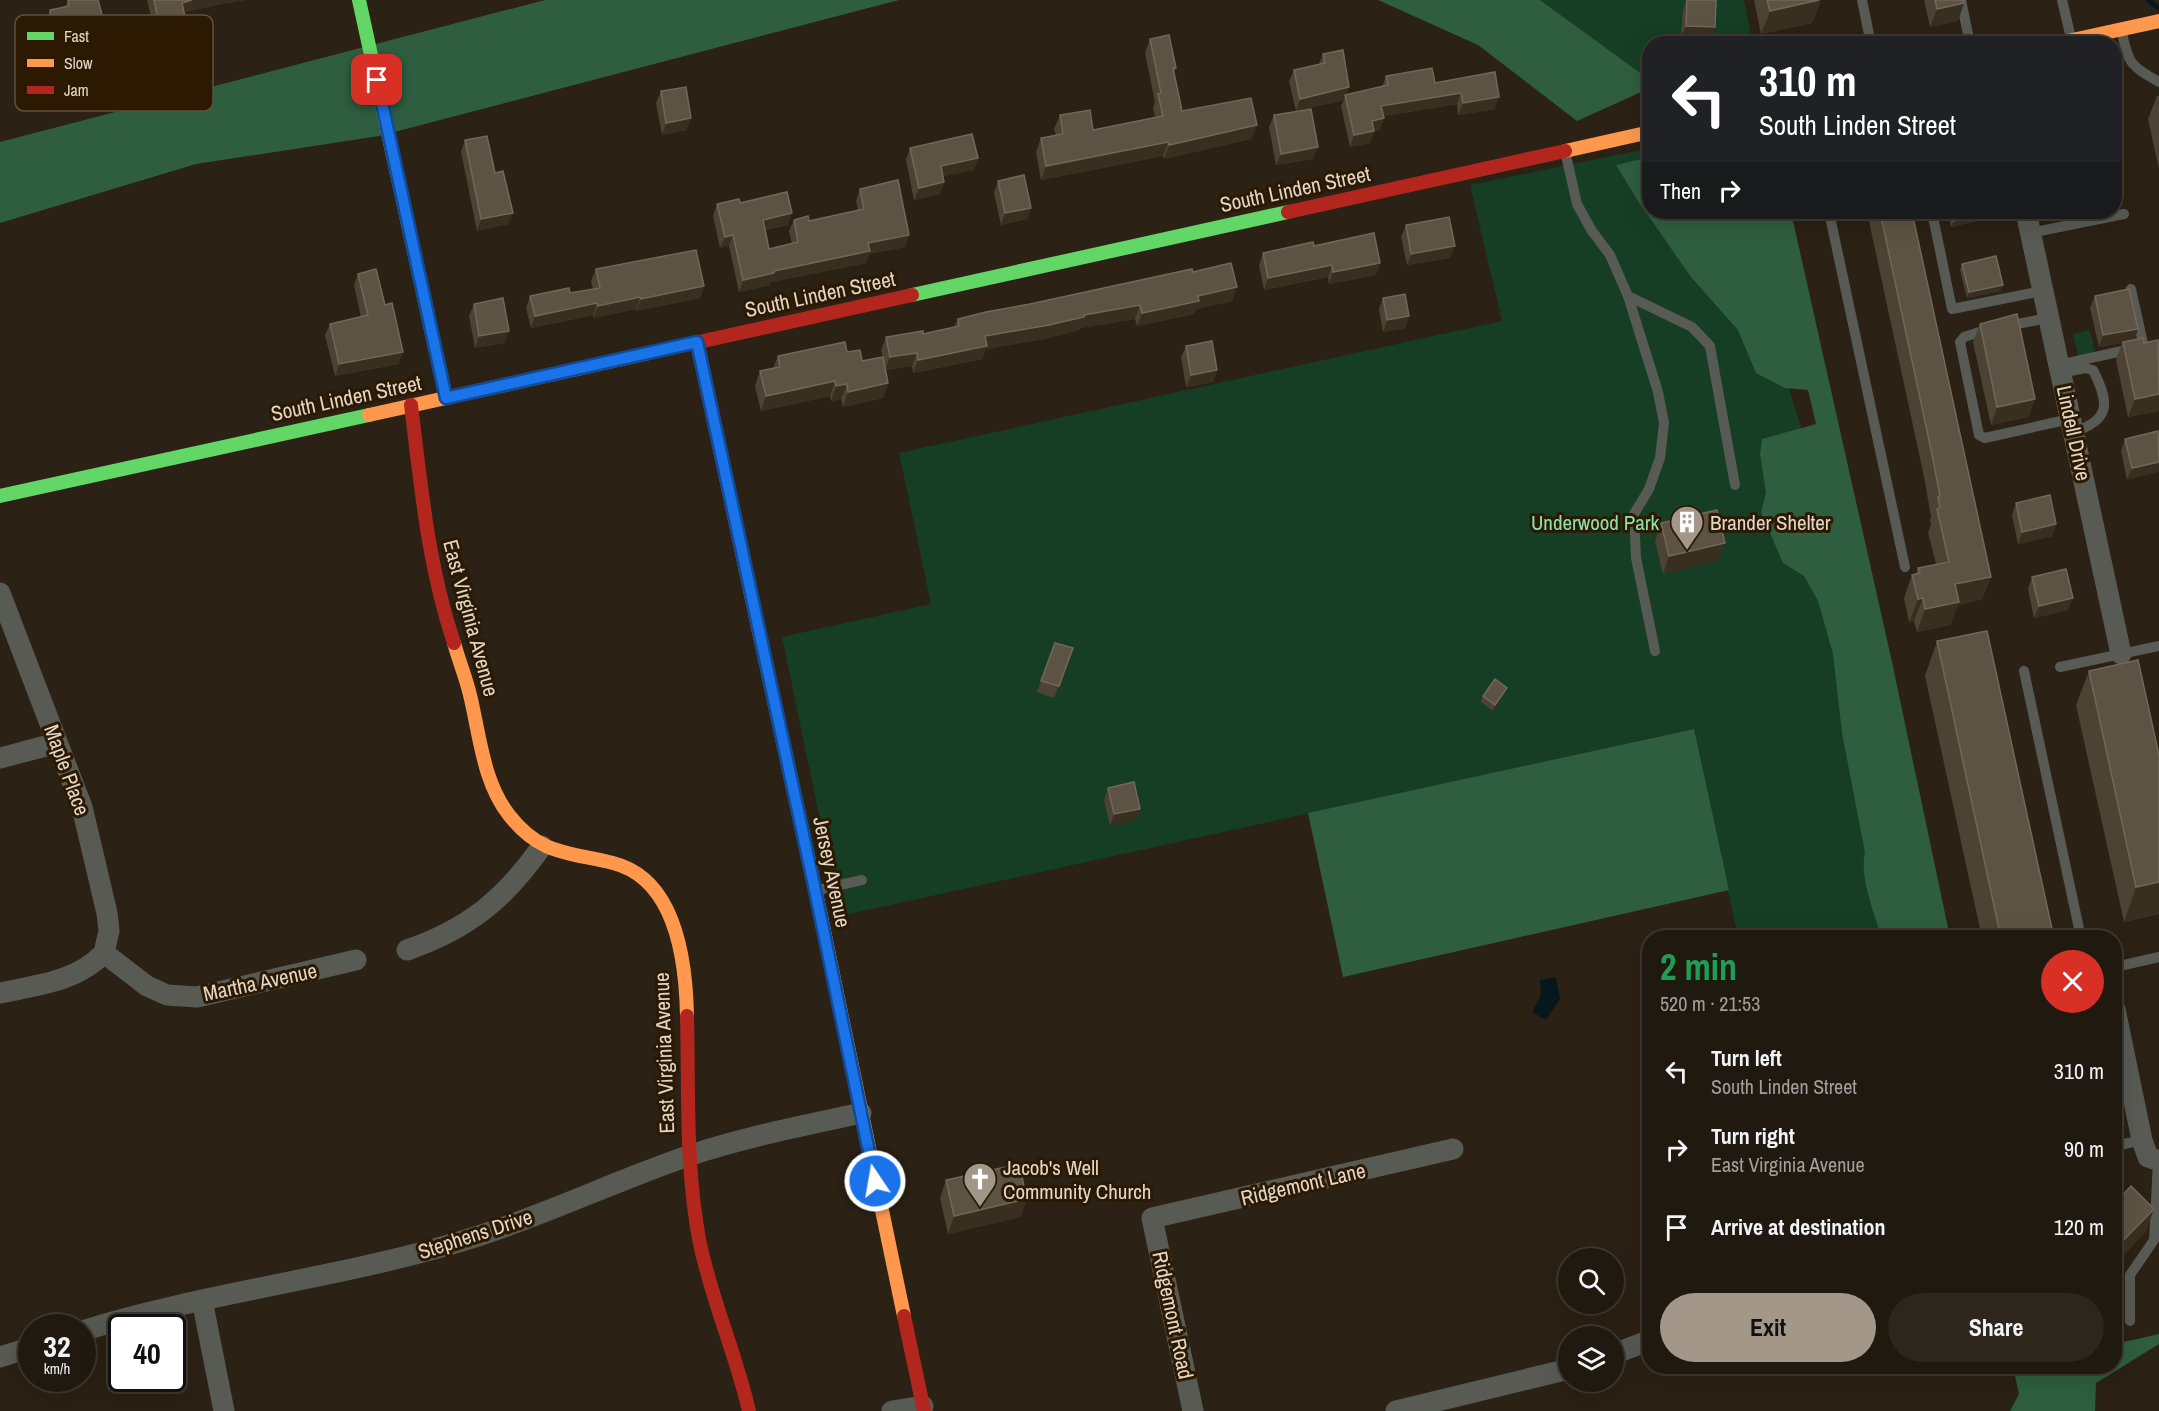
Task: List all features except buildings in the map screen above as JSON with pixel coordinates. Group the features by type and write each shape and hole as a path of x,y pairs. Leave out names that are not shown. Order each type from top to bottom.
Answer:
{"street":[{"path":"359,0 446,398"},
{"path":"2088,36 2159,21"},
{"name":"South Linden Street","path":"0,496 1642,134"},
{"name":"Lindell Drive","path":"2027,219 2121,654"},
{"name":"Jersey Avenue","path":"697,342 924,1408"},
{"name":"East Virginia Avenue","path":"411,405 437,588 463,670 493,787 504,808 519,827 542,846 574,856 614,862 639,872 651,883 669,914 683,970 687,1002 689,1155 701,1249 719,1313 737,1362 749,1411"},
{"name":"Maple Place","path":"0,593 82,807 107,913 109,931 104,953"},
{"path":"0,758 57,743"},
{"path":"407,950 454,931 476,917 523,873 542,846"},
{"path":"0,993 78,974 104,953"},
{"name":"Martha Avenue","path":"104,953 147,986 167,995 197,997 356,960"},
{"path":"2122,1043 2142,1140 2148,1157 2158,1161"},
{"name":"Stephens Drive","path":"96,1327 120,1319 403,1256 472,1238 689,1155 861,1113"},
{"name":"Ridgemont Lane","path":"1152,1218 1453,1149"},
{"name":"Ridgemont Road","path":"1152,1218 1193,1411"},
{"path":"202,1300 224,1411"},
{"path":"1624,1350 1642,1343"},
{"path":"0,1357 18,1351"},
{"path":"1396,1411 1558,1372"},
{"path":"892,1411 924,1408"}],"lane":[{"path":"1862,0 1869,36"},
{"path":"1961,0 1968,36"},
{"path":"2062,0 2070,36"},
{"path":"2122,28 2129,61 2138,70 2159,82"},
{"path":"1565,151 1577,204 1592,231 1610,255 1628,296 1652,373 1664,423 1660,458 1649,489 1635,514 1636,558 1655,651"},
{"path":"1830,219 1905,567"},
{"path":"1933,219 1952,309 2042,291"},
{"path":"2030,234 2100,219"},
{"path":"2060,369 2140,347 2143,343 2131,289"},
{"path":"1628,296 1692,327 1710,346 1736,485"},
{"path":"2048,318 1982,331 1964,337 1960,342 1979,435 1985,438 2072,425 2094,424 2102,416 2104,401 2100,384 2093,370 2060,369"},
{"path":"2060,667 2159,646"},
{"path":"2024,671 2079,930"},
{"path":"815,890 862,880"},
{"path":"2122,965 2159,957"},
{"path":"2122,1144 2142,1140"},
{"path":"2130,1321 2130,1275 2154,1240 2158,1161"}],"green space":[{"path":"545,0 899,0 379,136 196,164 0,223 0,142 119,111 213,111 213,87"},
{"path":"1378,0 1540,0 1642,74 1642,92 1577,121 1478,45"},
{"path":"1540,0 1744,0 1752,36 1642,36 1642,74"},
{"name":"Underwood Park","path":"1642,150 1642,219 1656,219 1786,380 1821,489 1921,930 1736,930 1693,729 840,916 782,637 931,604 899,453 1502,321 1470,185"},
{"path":"1642,159 1642,207 1638,201 1616,165"},
{"path":"1651,219 1793,219 1892,662 1949,930 1879,930 1864,873 1865,853 1842,733 1833,654 1818,601 1804,576 1783,563 1761,512 1766,493 1760,454 1762,439 1816,424 1808,390 1785,388 1756,373 1738,330 1691,277"},
{"path":"2089,330 2094,353 2078,356 2073,334"},
{"path":"1694,729 1729,890 1343,977 1308,813"},
{"path":"2159,1334 2159,1344 2122,1367 2122,1342"},
{"path":"2015,1374 2111,1374 2096,1383 2095,1411 2010,1411 2019,1394"}],"shaded area":[{"path":"1556,977 1560,999 1546,1020 1532,1012 1541,995 1540,980"}],"waterway":[{"path":"2148,0 2159,8"}],"traffic: fast":[{"path":"359,0 446,398"},
{"path":"912,295 1288,212"},
{"path":"0,496 369,415"},
{"path":"760,636 820,912"}],"traffic: slow":[{"path":"2091,36 2159,21"},
{"path":"1565,151 1642,134"},
{"path":"697,342 760,636"},
{"path":"369,415 649,353"},
{"path":"454,643 468,689 488,773 500,802 521,828 544,845 569,854 613,863 634,872 651,886 664,904 680,948 687,1016"},
{"path":"820,912 904,1316"}],"traffic: jam":[{"path":"1288,212 1565,151"},
{"path":"649,353 912,295"},
{"path":"411,405 432,555 454,643"},
{"path":"687,1016 690,1158 695,1216 705,1265 749,1411"},
{"path":"904,1316 924,1411"}],"place":[{"name":"Brander Shelter","path":"1687,551"},
{"name":"Jacob's Well Community Church","path":"980,1208"}],"route":[{"path":"377,80 446,398 697,342 875,1181"}]}
